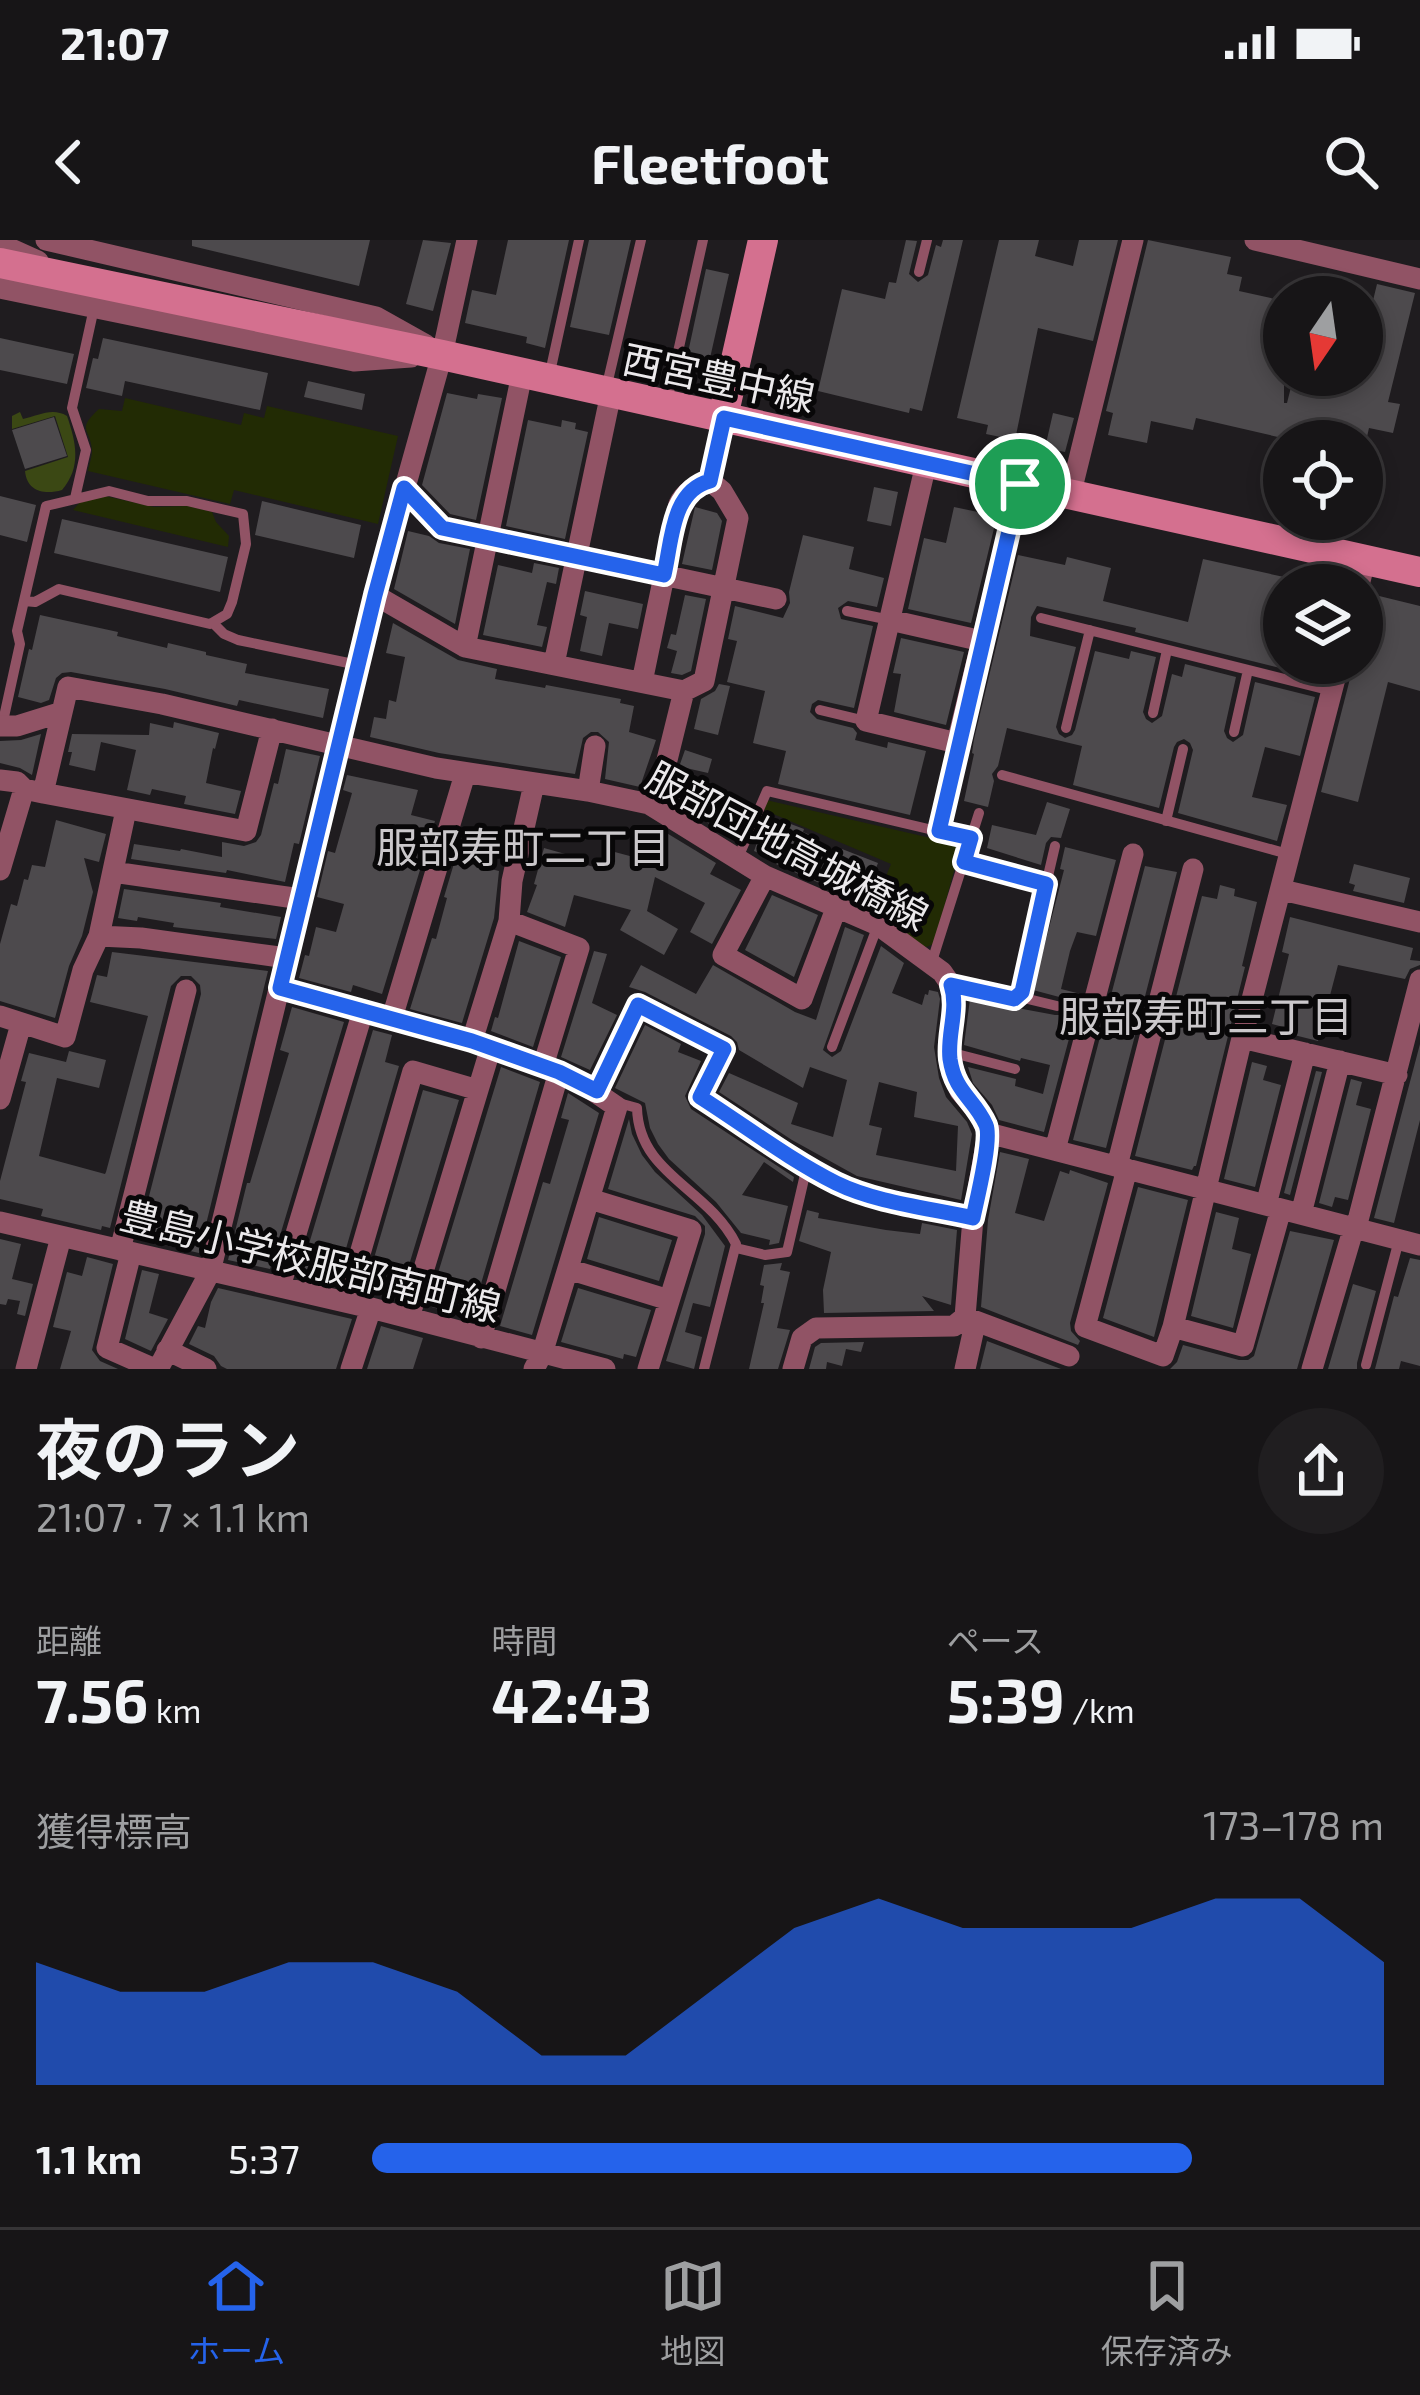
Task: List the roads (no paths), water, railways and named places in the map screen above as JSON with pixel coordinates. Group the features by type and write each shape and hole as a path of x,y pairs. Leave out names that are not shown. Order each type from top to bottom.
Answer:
{"main road":[{"path":"724,418 763,240"},
{"name":"西宮豊中線","path":"0,263 89,290 442,355 1020,484 1328,564"},
{"name":"西宮豊中線","path":"1383,573 1420,572"}],"street":[{"path":"46,240 376,317 442,355"},
{"path":"160,1363 209,1271 375,595 442,355 467,240"},
{"path":"1070,496 1133,240"},
{"path":"1255,240 1420,279"},
{"path":"0,244 89,290"},
{"path":"0,288 89,290"},
{"path":"466,647 486,537 535,377"},
{"path":"554,664 608,393"},
{"path":"710,481 724,418"},
{"path":"926,464 866,721 957,743 1020,484"},
{"path":"642,682 681,500 710,481"},
{"path":"375,595 466,647 684,691 704,681 738,518 710,481"},
{"path":"404,488 442,528 776,599"},
{"path":"890,620 982,641"},
{"path":"1193,868 1085,1327 1163,1356 1334,684"},
{"name":"服部団地高城橋線","path":"62,712 68,688 144,700 465,774 650,804 765,876 878,925 929,961 951,985"},
{"path":"650,804 666,764 684,691"},
{"path":"1,726 62,712"},
{"path":"0,870 62,712"},
{"path":"0,781 126,811 246,831 272,729"},
{"path":"588,791 596,746"},
{"path":"392,1018 465,774"},
{"path":"409,1318 478,1090 482,1044 534,784"},
{"path":"0,1099 11,1020 65,1037 83,970 99,936 126,811"},
{"path":"1055,1150 1133,854"},
{"path":"113,872 301,899"},
{"path":"765,876 723,955 802,999 837,906"},
{"path":"1282,890 1420,922"},
{"path":"481,1338 579,948 509,921"},
{"path":"99,936 287,958"},
{"path":"1312,1369 1356,1228 1420,980"},
{"path":"951,985 955,1005 950,1052 958,1087 980,1114 988,1133 973,1218 965,1317 973,1333 965,1369"},
{"path":"280,988 482,1044 551,1069 604,1096 618,1111 538,1361"},
{"path":"186,990 106,1348 206,1369"},
{"path":"604,1096 638,1005 724,1049 700,1097 838,1184 973,1218"},
{"path":"280,1287 363,1011"},
{"path":"1243,1038 1397,1075"},
{"path":"1282,1209 1305,1053"},
{"path":"1173,1327 1243,1346 1282,1209 1340,1061"},
{"path":"346,1302 412,1071 478,1090"},
{"path":"988,1133 1410,1242"},
{"path":"590,1199 691,1230 648,1369"},
{"name":"豊島小学校服部南町線","path":"0,1222 371,1308 481,1338 538,1361 605,1369"},
{"path":"26,1369 61,1237"},
{"path":"568,1269 669,1300"},
{"path":"351,1369 371,1308"},
{"path":"965,1317 1069,1356"},
{"path":"793,1369 802,1339 816,1328 954,1326 965,1317"}],"lane":[{"path":"535,377 578,240"},
{"path":"608,393 641,240"},
{"path":"666,405 703,240"},
{"path":"920,272 927,240"},
{"path":"75,498 86,450 72,408 89,290"},
{"path":"1,726 46,506 109,491 243,514 246,544 232,602 227,614 213,623"},
{"path":"24,601 39,601 62,589 213,623 238,640 358,665"},
{"path":"847,611 890,620"},
{"path":"1041,618 1332,691"},
{"path":"1066,728 1090,631"},
{"path":"1153,712 1167,650"},
{"path":"1234,732 1248,670"},
{"path":"820,710 866,721"},
{"path":"939,831 957,743"},
{"path":"1166,820 1183,749"},
{"path":"1002,775 1291,855"},
{"path":"737,860 767,791 971,838"},
{"path":"929,961 979,813"},
{"path":"951,985 1014,999 1022,992 1055,846"},
{"path":"964,862 1046,884"},
{"path":"832,1047 878,925"},
{"path":"1016,996 1057,1006"},
{"path":"950,1052 1016,1069"},
{"path":"604,1096 637,1108 646,1149 716,1213 736,1244 704,1369"},
{"path":"736,1248 765,1255 787,1252 807,1165"},
{"path":"1366,1365 1410,1242"}],"district":[{"name":"服部寿町二丁目","path":"523,846"},
{"name":"服部寿町三丁目","path":"1206,1015"}]}
